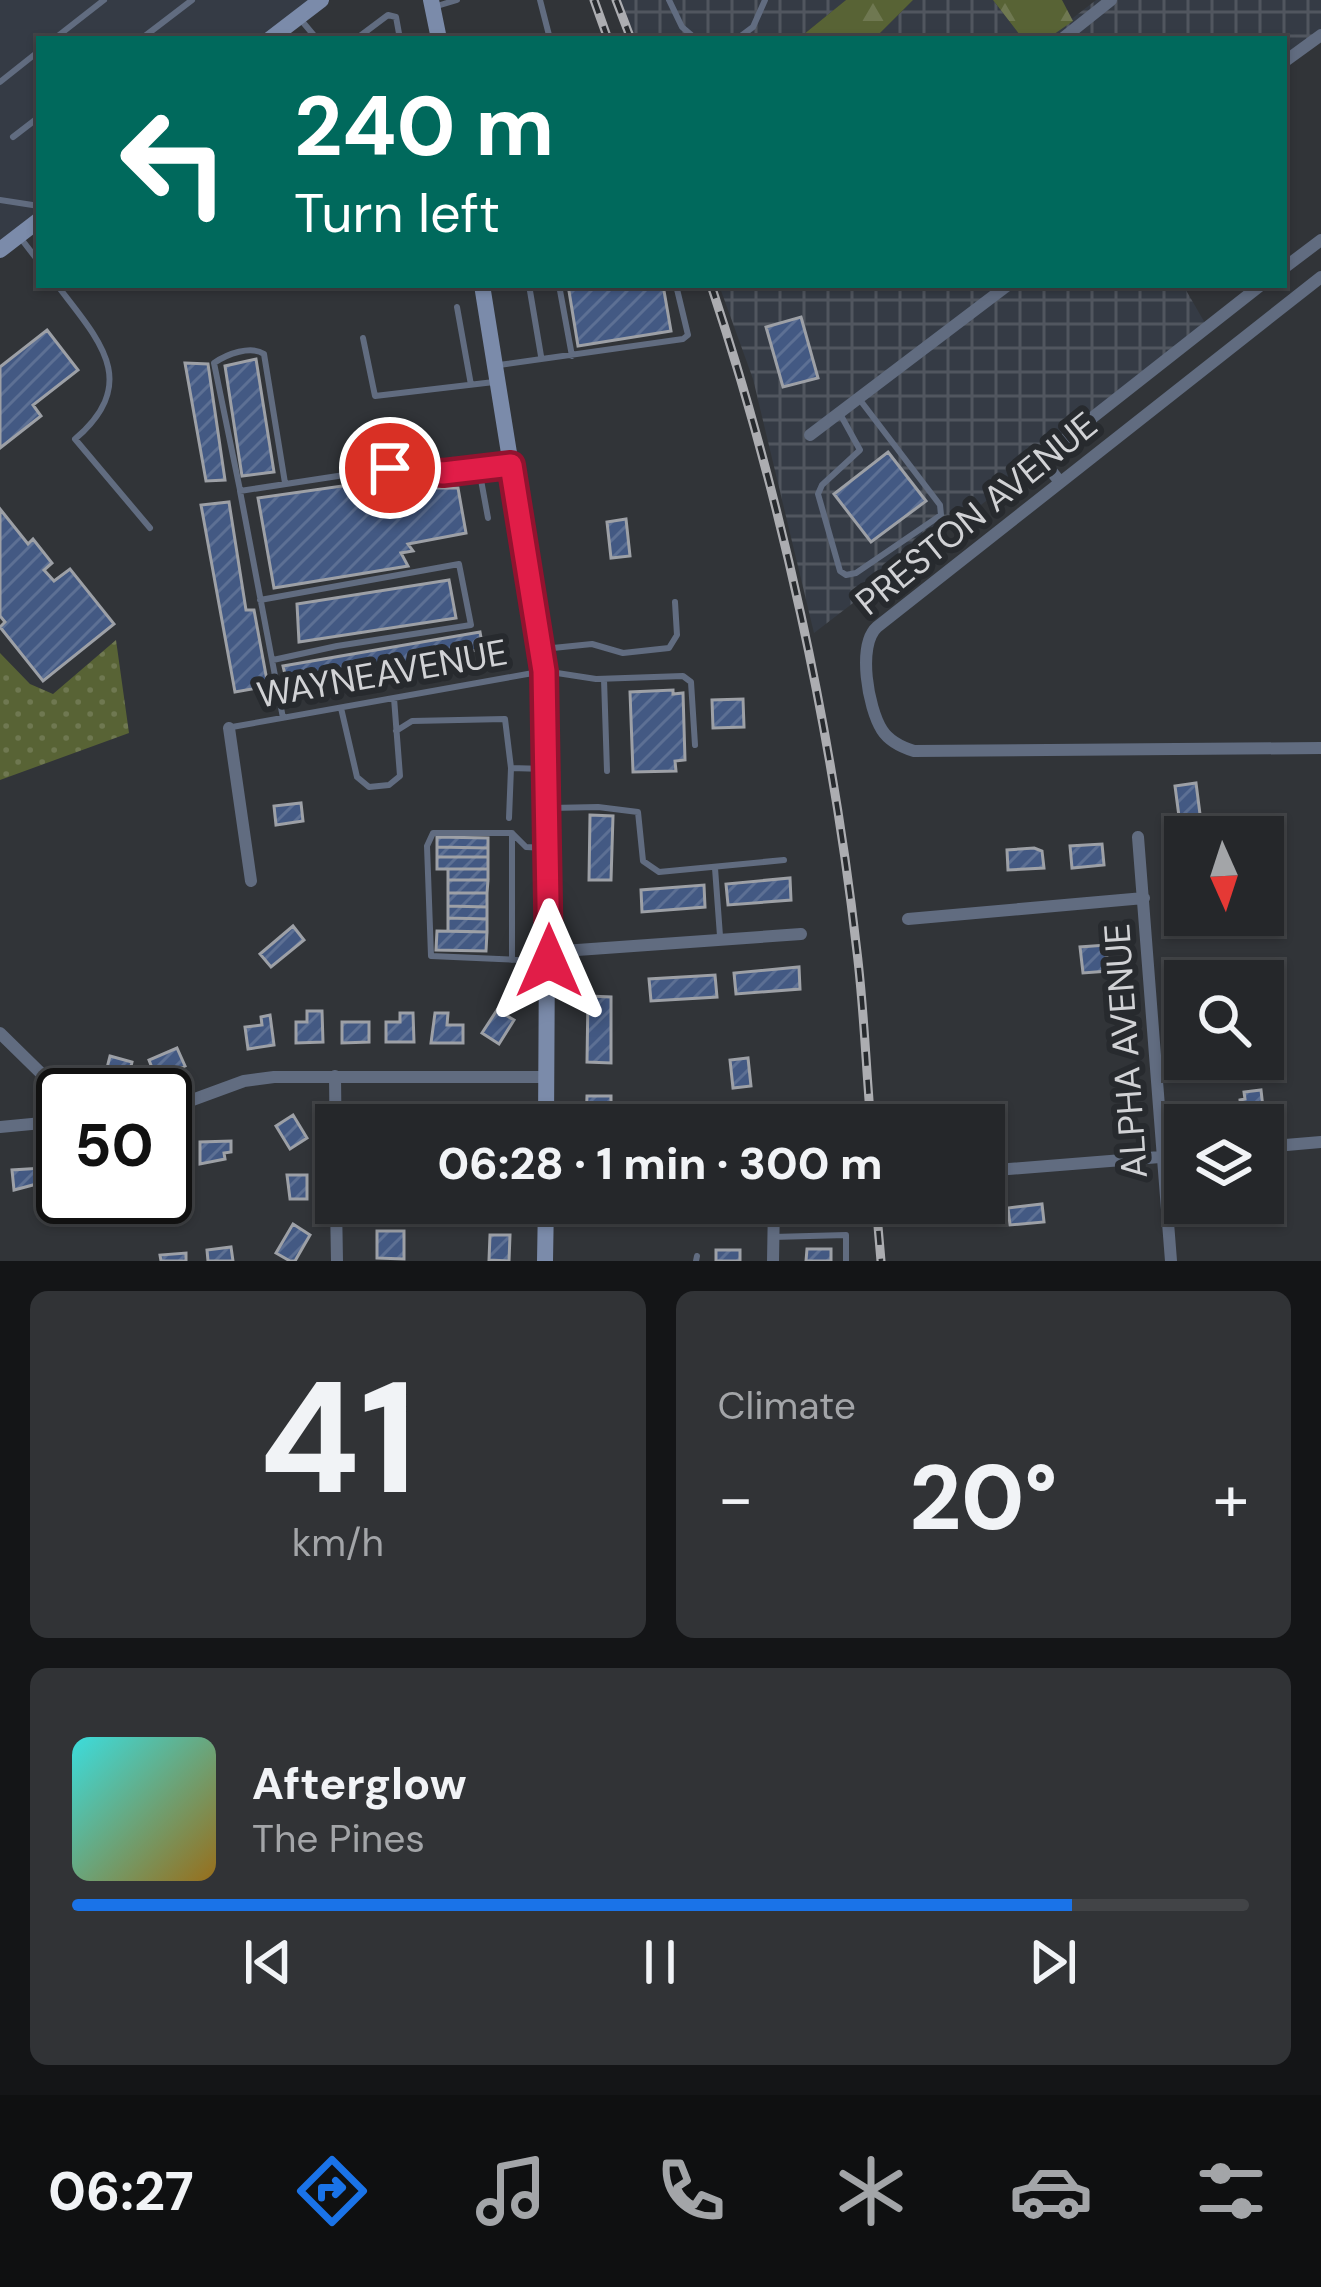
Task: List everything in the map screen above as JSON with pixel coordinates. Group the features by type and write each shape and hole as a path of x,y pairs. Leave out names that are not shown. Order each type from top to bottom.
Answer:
{"main road":[{"path":"274,36 321,0"},
{"path":"432,3 438,36"},
{"path":"7,240 36,222"},
{"path":"482,288 544,671 546,1104"},
{"path":"545,1261 546,1224"}],"street":[{"path":"1066,36 1111,0"},
{"path":"1287,60 1321,35"},
{"path":"1287,266 1321,240"},
{"name":"PRESTON AVENUE","path":"1321,277 868,634 868,676 884,734 899,746 922,752 1321,748"},
{"path":"811,435 1004,288"},
{"path":"1060,482 1040,458 1257,288"},
{"path":"229,728 250,881"},
{"name":"ALPHA AVENUE","path":"1138,837 1171,1261"},
{"path":"908,920 1144,898"},
{"path":"549,957 801,934"},
{"path":"0,1033 36,1068"},
{"path":"192,1100 244,1081 335,1076 547,1077"},
{"path":"335,1076 335,1104"},
{"path":"0,1127 36,1122"},
{"path":"1284,1146 1321,1142"},
{"path":"1005,1169 1162,1157"},
{"path":"337,1224 337,1261"},
{"path":"772,1261 773,1224"}],"lane":[{"path":"59,36 104,0"},
{"path":"145,36 192,0"},
{"path":"432,3 457,0"},
{"path":"540,0 549,36"},
{"path":"669,0 682,27 692,36"},
{"path":"741,36 753,27 765,0"},
{"path":"360,36 388,15 396,17 399,36"},
{"path":"299,17 315,36"},
{"path":"0,82 36,53"},
{"path":"13,136 36,119"},
{"path":"0,200 36,206"},
{"path":"7,240 36,260"},
{"path":"59,288 102,344 110,373 105,406 75,439 150,528"},
{"path":"530,288 541,356"},
{"path":"560,288 572,356"},
{"path":"541,356 572,356 683,339 688,335 677,288"},
{"path":"457,307 471,385"},
{"path":"363,338 375,397 471,385 541,356"},
{"path":"283,718 214,363 249,350 264,354 285,483"},
{"path":"839,412 860,450 818,494 840,571 847,575 941,515 940,505 858,397"},
{"path":"240,491 390,468 443,473 511,465"},
{"path":"479,469 488,518"},
{"path":"260,600 459,564 471,625 272,660"},
{"path":"541,650 592,644 623,653 669,648 677,634 674,602"},
{"name":"WAYNEAVENUE","path":"229,728 544,671 604,679 686,677 691,682 694,746"},
{"path":"604,679 607,770"},
{"path":"340,707 357,777 369,787 389,784 400,776 394,698"},
{"path":"396,731 412,722 505,718 511,768 509,818"},
{"path":"511,768 548,769"},
{"path":"548,808 631,808 641,817 643,862 659,872 784,860"},
{"path":"548,848 526,847 512,833 440,832 428,839 427,947 430,956 549,957"},
{"path":"512,833 512,960"},
{"path":"715,868 720,940"},
{"path":"773,1237 846,1235 846,1261"}],"shaded area":[{"path":"0,0 321,0 274,36 36,36 36,222 0,250"},
{"path":"615,0 846,0 802,36 628,36"},
{"path":"913,0 993,0 1021,36 877,36"},
{"path":"1096,0 1321,0 1321,38 1287,65 1287,36 1050,36"},
{"path":"720,288 1185,288 1209,330 814,633 753,379"}],"green space":[{"path":"846,0 913,0 877,36 802,36"},
{"path":"993,0 1062,0 1073,21 1051,36 1021,36"},
{"path":"116,640 129,733 0,780 0,653 30,684 53,694"}],"building":[{"path":"568,288 664,288 671,331 578,346"},
{"path":"801,317 818,378 783,387 766,327"},
{"path":"47,330 78,370 33,405 41,416 0,448 0,367"},
{"path":"256,359 274,472 242,476 225,366"},
{"path":"185,363 208,364 225,480 206,481"},
{"path":"888,452 926,501 871,542 834,494"},
{"path":"391,479 402,488 458,488 466,533 408,544 413,551 401,553 408,566 274,588 258,498"},
{"path":"229,502 246,610 254,610 268,686 235,692 201,505"},
{"path":"0,509 28,544 33,539 52,563 44,570 54,581 70,569 114,624 43,681 0,627 5,622 0,616"},
{"path":"626,519 630,556 611,558 607,522"},
{"path":"449,580 456,618 299,642 297,604"},
{"path":"480,632 483,649 287,683 283,666"},
{"path":"673,690 673,694 683,693 685,760 675,761 676,771 633,772 630,692"},
{"path":"743,699 744,727 713,728 712,700"},
{"path":"1196,783 1200,816 1179,816 1175,786"},
{"path":"301,803 303,821 276,825 274,806"},
{"path":"590,815 613,816 611,880 589,880"},
{"path":"437,837 488,838 488,848 437,847"},
{"path":"1102,844 1104,865 1072,868 1070,846"},
{"path":"437,847 488,848 488,857 437,857"},
{"path":"1007,850 1042,851 1044,868 1008,870"},
{"path":"437,857 488,857 488,869 437,869"},
{"path":"448,869 488,869 488,880 448,880"},
{"path":"790,878 791,900 728,905 726,884"},
{"path":"448,880 488,880 487,893 448,893"},
{"path":"704,885 705,907 642,912 641,890"},
{"path":"448,893 487,893 487,907 448,906"},
{"path":"448,906 487,907 487,919 448,918"},
{"path":"448,918 487,919 487,932 448,931"},
{"path":"293,926 304,940 271,967 260,954"},
{"path":"437,931 487,932 486,951 436,950"},
{"path":"1106,945 1108,971 1083,973 1080,947"},
{"path":"799,967 800,989 736,994 734,973"},
{"path":"715,975 717,997 651,1001 649,979"},
{"path":"588,996 611,997 611,1063 587,1062"},
{"path":"497,1010 514,1020 499,1044 482,1033"},
{"path":"307,1011 322,1011 323,1042 296,1043 296,1022 307,1022"},
{"path":"400,1013 413,1013 414,1042 386,1042 386,1022 400,1022"},
{"path":"435,1013 448,1013 447,1025 463,1025 463,1043 431,1043"},
{"path":"270,1015 274,1045 248,1049 245,1027 262,1025 261,1017"},
{"path":"342,1022 369,1022 369,1042 342,1043"},
{"path":"177,1048 185,1066 152,1068 149,1060"},
{"path":"110,1056 132,1062 130,1068 107,1068"},
{"path":"748,1058 751,1086 733,1088 730,1060"},
{"path":"1261,1090 1263,1104 1240,1104 1244,1092"},
{"path":"587,1096 611,1096 611,1104 587,1104"},
{"path":"293,1115 307,1138 290,1149 276,1126"},
{"path":"231,1141 225,1159 200,1164 200,1142"},
{"path":"36,1168 36,1184 14,1190 12,1170"},
{"path":"287,1175 307,1175 307,1199 290,1199"},
{"path":"1042,1204 1044,1222 1010,1225 1008,1208"},
{"path":"293,1224 310,1235 295,1261 290,1261 276,1253"},
{"path":"377,1231 404,1231 404,1259 377,1258"},
{"path":"490,1235 510,1235 509,1261 489,1260"},
{"path":"231,1247 233,1261 208,1261 207,1250"},
{"path":"807,1249 831,1249 831,1261 806,1261"},
{"path":"716,1250 740,1250 740,1261 716,1261"},
{"path":"186,1253 186,1261 161,1261 160,1255"}],"railway":[{"path":"594,0 607,36"},
{"path":"616,0 630,36"},
{"path":"712,288 760,447 818,699 857,952 869,1104"},
{"path":"878,1224 881,1261"}],"route":[{"path":"390,468 443,473 511,465 544,671 549,961"}]}
